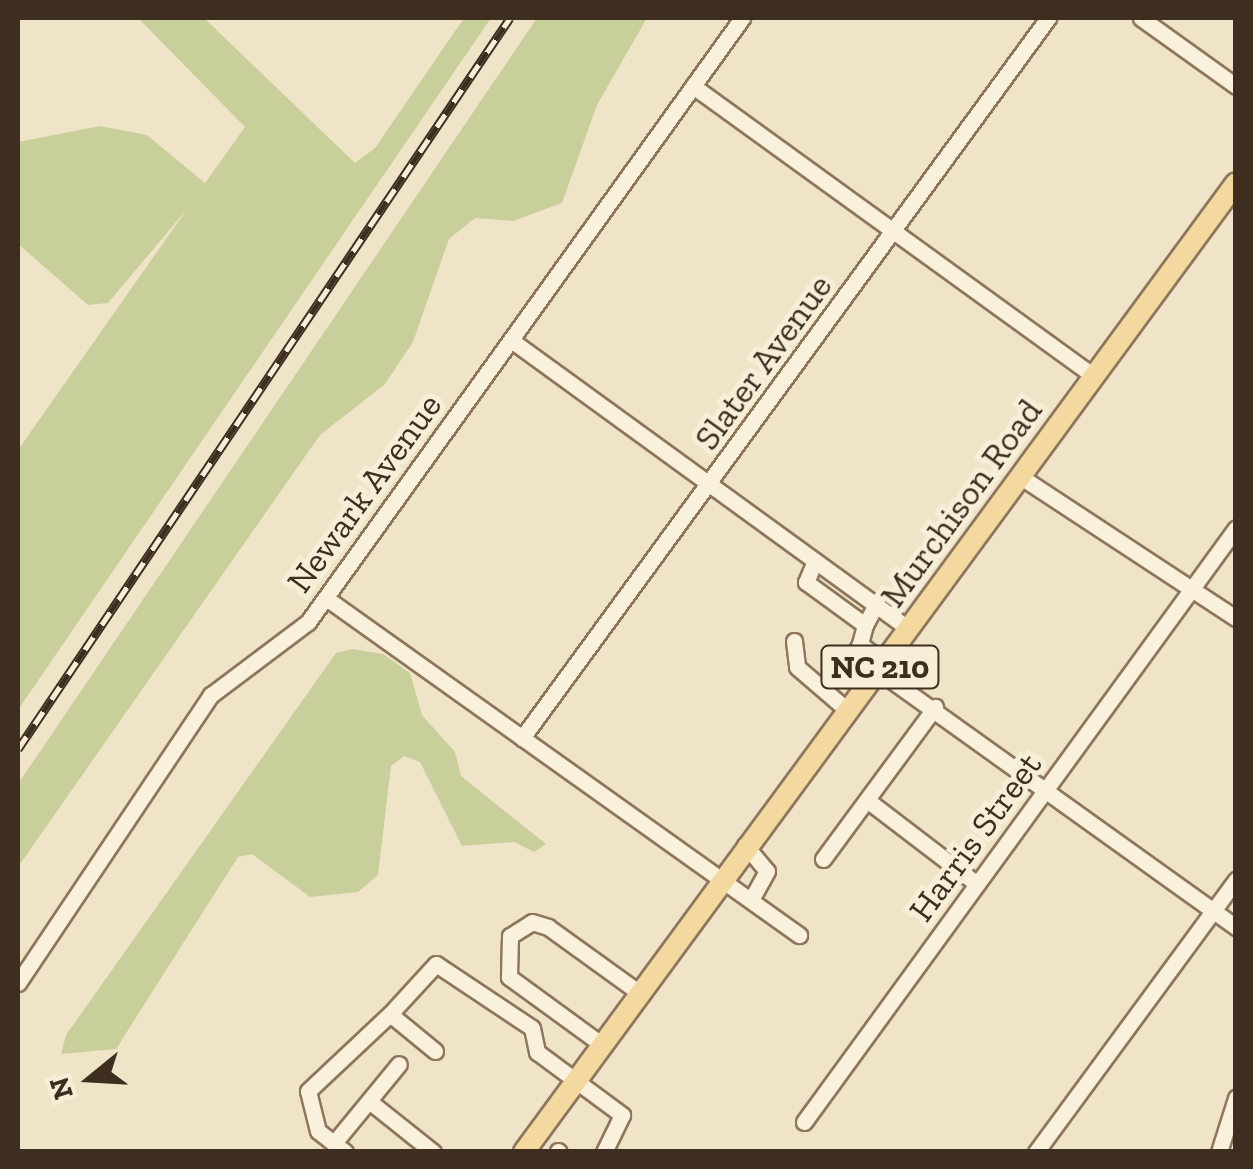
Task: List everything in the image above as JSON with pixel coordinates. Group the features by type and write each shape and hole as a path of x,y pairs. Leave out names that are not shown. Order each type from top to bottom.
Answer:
{"main road":[{"name":"Murchison Road","path":"524,1152 720,878 909,629 1236,183"}],"street":[{"name":"Newark Avenue","path":"18,983 211,695 326,598 742,18"},
{"name":"Slater Avenue","path":"522,738 711,486 1048,18"},
{"path":"1141,18 1236,86"},
{"path":"692,86 1095,376"},
{"path":"511,340 909,629"},
{"path":"1021,476 1236,618"},
{"name":"Harris Street","path":"804,1122 1236,528"},
{"path":"814,561 806,582 865,625"},
{"path":"832,601 842,580"},
{"path":"326,598 799,935"},
{"path":"875,606 860,644 878,669 1236,927"},
{"path":"794,641 797,667 847,710"},
{"path":"823,859 935,708"},
{"path":"866,800 977,884"},
{"path":"745,845 767,871 765,882 751,900"},
{"path":"1036,1152 1236,880"},
{"path":"601,1044 509,977 510,936 532,922 548,927 638,992"},
{"path":"399,1064 339,1147 308,1113 308,1092 436,964 532,1028 537,1052 622,1115 604,1152"},
{"path":"390,1014 435,1051"},
{"path":"1219,1152 1236,1098"},
{"path":"369,1101 433,1152"}],"green space":[{"path":"138,18 204,18 355,163 375,148 464,18 491,18 18,710 18,450 187,209 108,303 88,305 18,244 18,142 100,126 147,135 205,183 245,127"},
{"path":"537,18 647,18 597,105 562,203 513,221 475,218 449,239 413,342 385,384 320,435 18,867 18,784"},
{"path":"352,649 383,654 410,673 422,715 455,752 461,776 546,844 534,852 514,842 462,846 420,762 404,756 391,766 378,875 358,892 310,897 252,854 238,857 116,1049 61,1054 66,1035 336,653"}],"railway":[{"path":"18,749 510,18"}]}
